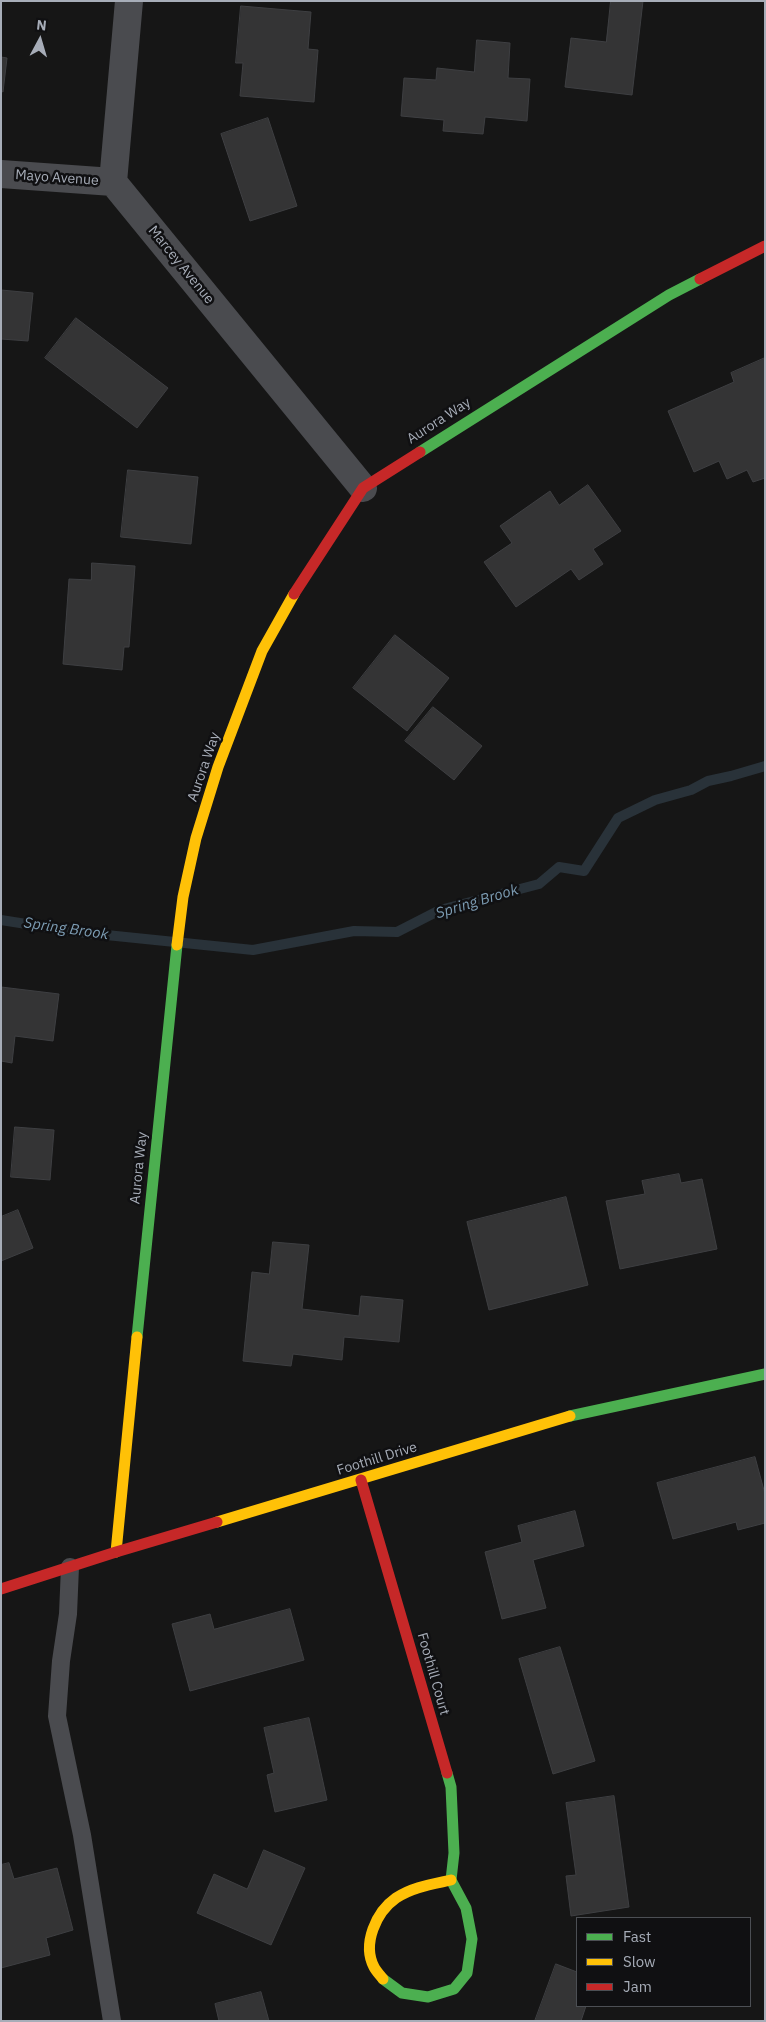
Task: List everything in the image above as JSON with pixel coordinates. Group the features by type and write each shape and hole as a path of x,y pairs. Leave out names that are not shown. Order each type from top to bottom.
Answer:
{"street":[{"path":"113,182 128,1"},
{"name":"Mayo Avenue","path":"1,174 113,182"},
{"name":"Marcey Avenue","path":"113,182 363,488"},
{"name":"Aurora Way","path":"116,1552 172,988 183,897 196,838 218,767 262,651 302,581 363,488 544,372 669,295 765,246"},
{"name":"Foothill Drive","path":"1,1589 116,1552 361,1480 554,1420 765,1374"},
{"name":"Foothill Court","path":"361,1480 451,1787 454,1853 451,1880"},
{"path":"451,1880 466,1908 472,1939 467,1973 454,1989 428,1997 402,1994 384,1981 373,1966 369,1946 375,1922 385,1908 396,1898 420,1887 451,1880"}],"lane":[{"path":"70,1567 68,1614 61,1661 57,1716 82,1834 112,2021"}],"building":[{"path":"611,1 643,1 632,95 565,87 571,38 606,42"},
{"path":"241,6 311,12 308,49 318,50 314,102 240,96 243,63 236,63"},
{"path":"477,40 510,43 508,78 530,79 527,121 485,117 483,134 443,131 444,120 401,116 404,78 436,80 437,68 474,72"},
{"path":"1,57 7,58 3,92 1,91"},
{"path":"268,118 297,206 250,221 221,134"},
{"path":"1,290 33,293 28,341 1,339"},
{"path":"76,318 168,388 137,428 45,358"},
{"path":"765,358 765,478 753,482 747,470 727,479 719,461 694,472 668,411 734,382 731,373"},
{"path":"128,470 198,477 191,544 121,537"},
{"path":"588,485 621,531 593,549 603,564 579,580 571,569 516,607 484,562 512,543 500,526 550,491 559,505"},
{"path":"92,563 135,566 129,647 124,647 122,670 63,664 69,579 91,580"},
{"path":"395,635 449,678 407,731 353,688"},
{"path":"433,707 482,746 454,780 405,741"},
{"path":"1,987 59,994 53,1041 15,1036 12,1063 1,1061"},
{"path":"15,1127 54,1130 50,1180 11,1177"},
{"path":"679,1174 681,1183 702,1179 717,1249 620,1269 606,1201 645,1194 642,1181"},
{"path":"566,1197 588,1285 489,1310 467,1222"},
{"path":"18,1210 33,1248 1,1261 1,1217"},
{"path":"273,1242 309,1245 302,1309 359,1316 361,1296 403,1300 399,1342 344,1337 342,1360 293,1354 291,1366 243,1361 252,1272 269,1274"},
{"path":"755,1457 765,1494 765,1523 738,1530 736,1522 673,1539 657,1483"},
{"path":"575,1511 584,1546 533,1560 546,1608 502,1619 485,1552 522,1542 518,1526"},
{"path":"290,1609 304,1660 190,1691 172,1624 210,1614 214,1629"},
{"path":"560,1647 595,1761 553,1774 519,1659"},
{"path":"309,1718 327,1800 275,1812 267,1775 274,1773 264,1728"},
{"path":"614,1796 629,1907 571,1916 566,1876 576,1875 566,1803"},
{"path":"264,1850 305,1868 271,1945 197,1913 214,1874 247,1889"},
{"path":"9,1863 14,1879 57,1868 73,1930 46,1938 50,1955 1,1968 1,1865"},
{"path":"556,1964 576,1972 576,2007 586,2007 581,2021 535,2021"},
{"path":"261,1992 269,2021 219,2021 215,2004"}],"waterway":[{"name":"Spring Brook","path":"1,920 77,932 253,950 354,931 397,932 440,910 539,884 559,867 584,871 618,818 655,800 691,790 708,781 765,766"}],"traffic: fast":[{"path":"420,452 669,295 700,279"},
{"path":"137,1337 177,945"},
{"path":"570,1416 765,1374"},
{"path":"383,1979 402,1993 428,1997 454,1989 467,1973 472,1939 466,1908 451,1880 454,1853 451,1787 447,1773"}],"traffic: slow":[{"path":"177,945 183,897 196,838 218,767 262,651 294,594"},
{"path":"116,1552 137,1337"},
{"path":"217,1522 570,1416"},
{"path":"383,1979 374,1967 370,1948 373,1929 382,1911 396,1898 409,1891 451,1880"}],"traffic: jam":[{"path":"700,279 765,246"},
{"path":"294,594 363,488 420,452"},
{"path":"361,1480 447,1773"},
{"path":"1,1589 217,1522"}]}
